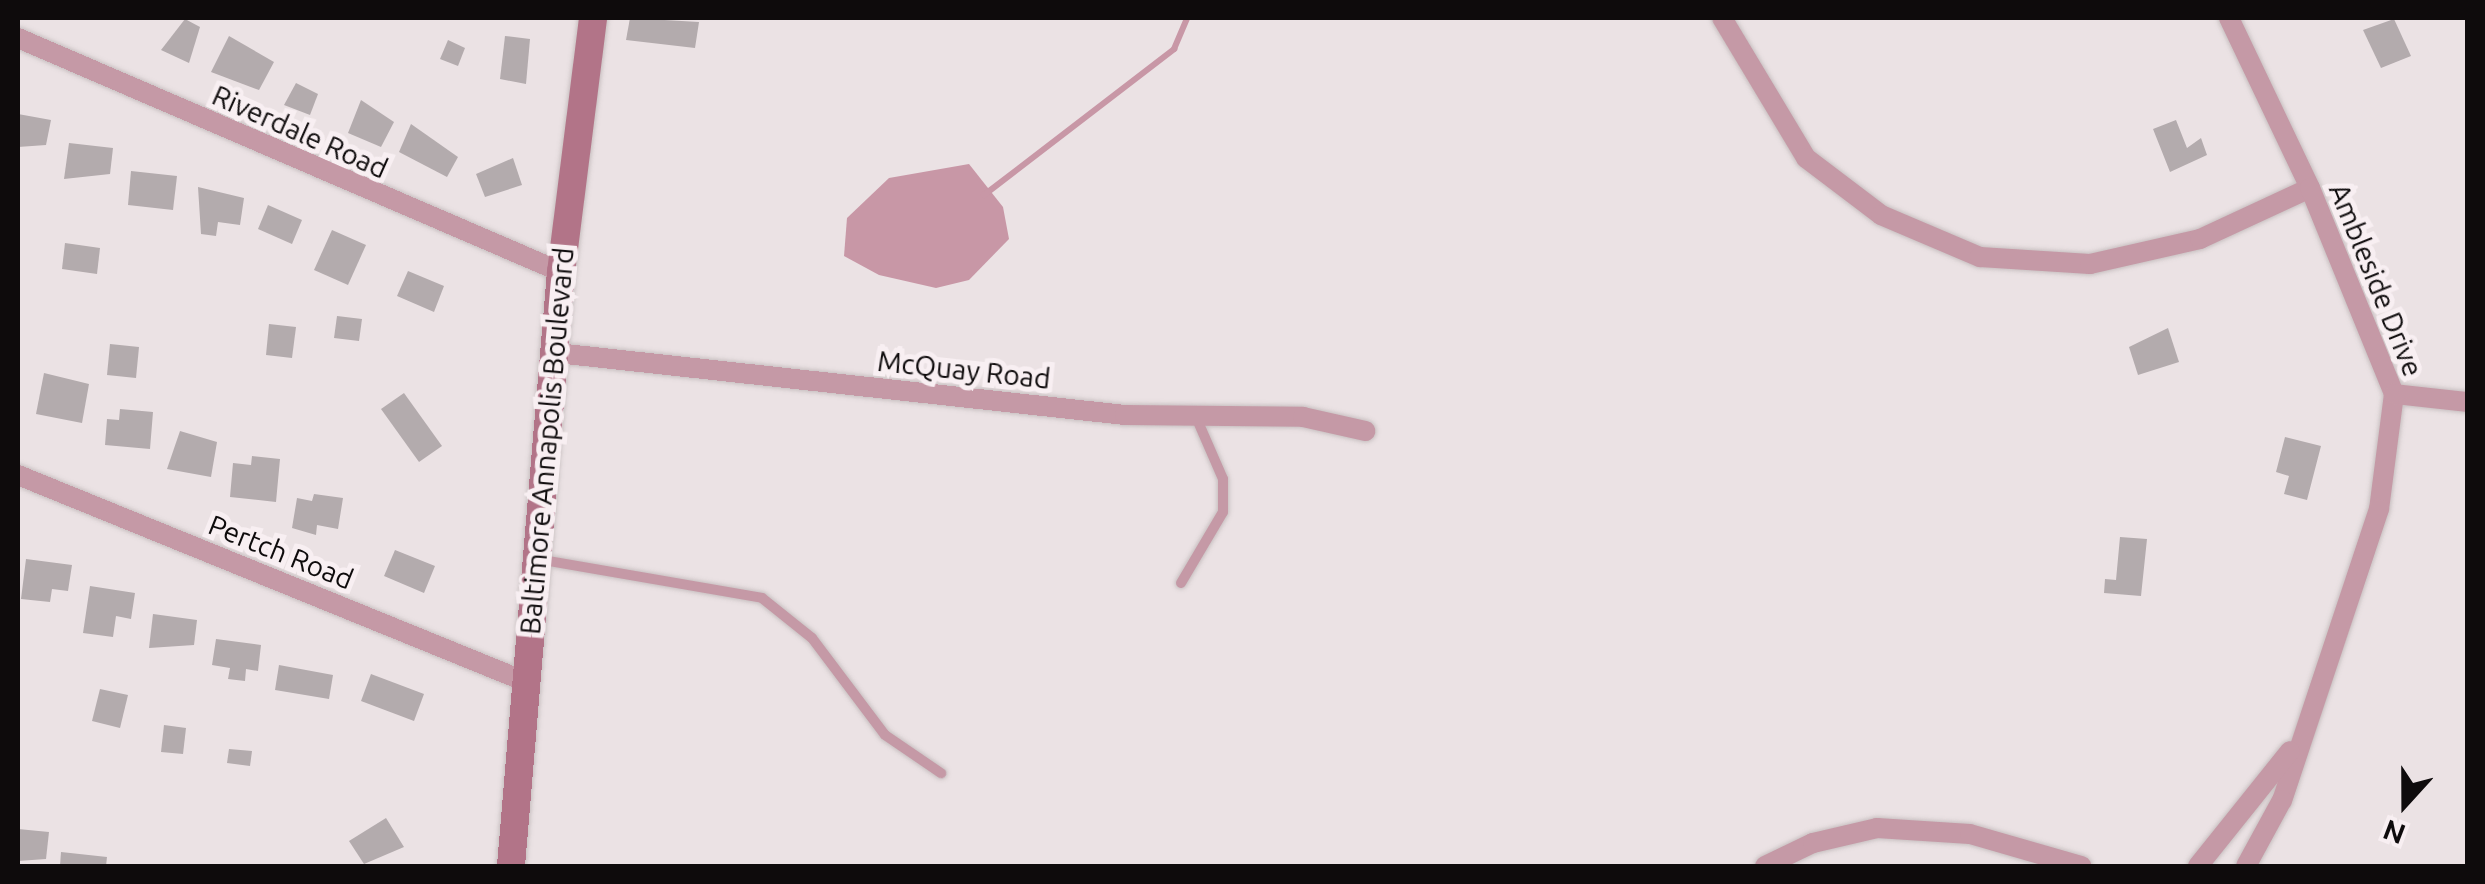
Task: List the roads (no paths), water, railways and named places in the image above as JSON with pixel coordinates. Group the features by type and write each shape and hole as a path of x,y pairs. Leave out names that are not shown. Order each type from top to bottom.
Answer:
{"main road":[{"name":"Baltimore Annapolis Boulevard","path":"511,866 562,272 593,18"}],"street":[{"path":"1722,18 1806,158 1882,215 1980,256 2090,264 2200,239 2310,188"},
{"name":"Ambleside Drive","path":"2229,18 2310,188 2394,394 2379,508 2295,746 2282,800 2246,866"},
{"name":"Riverdale Road","path":"18,38 562,272"},
{"name":"McQuay Road","path":"557,353 1196,416 1302,417 1364,431"},
{"path":"2394,394 2468,402"},
{"name":"Pertch Road","path":"18,475 524,681"},
{"name":"Ambleside Drive","path":"2198,866 2295,746"},
{"path":"1765,866 1814,843 1878,828 1970,834 2082,866"}],"lane":[{"path":"1181,583 1223,512 1223,479 1196,416"},
{"path":"536,559 762,598 812,638 885,735 941,773"}],"waterway":[{"path":"984,195 1174,49 1187,18"}]}
